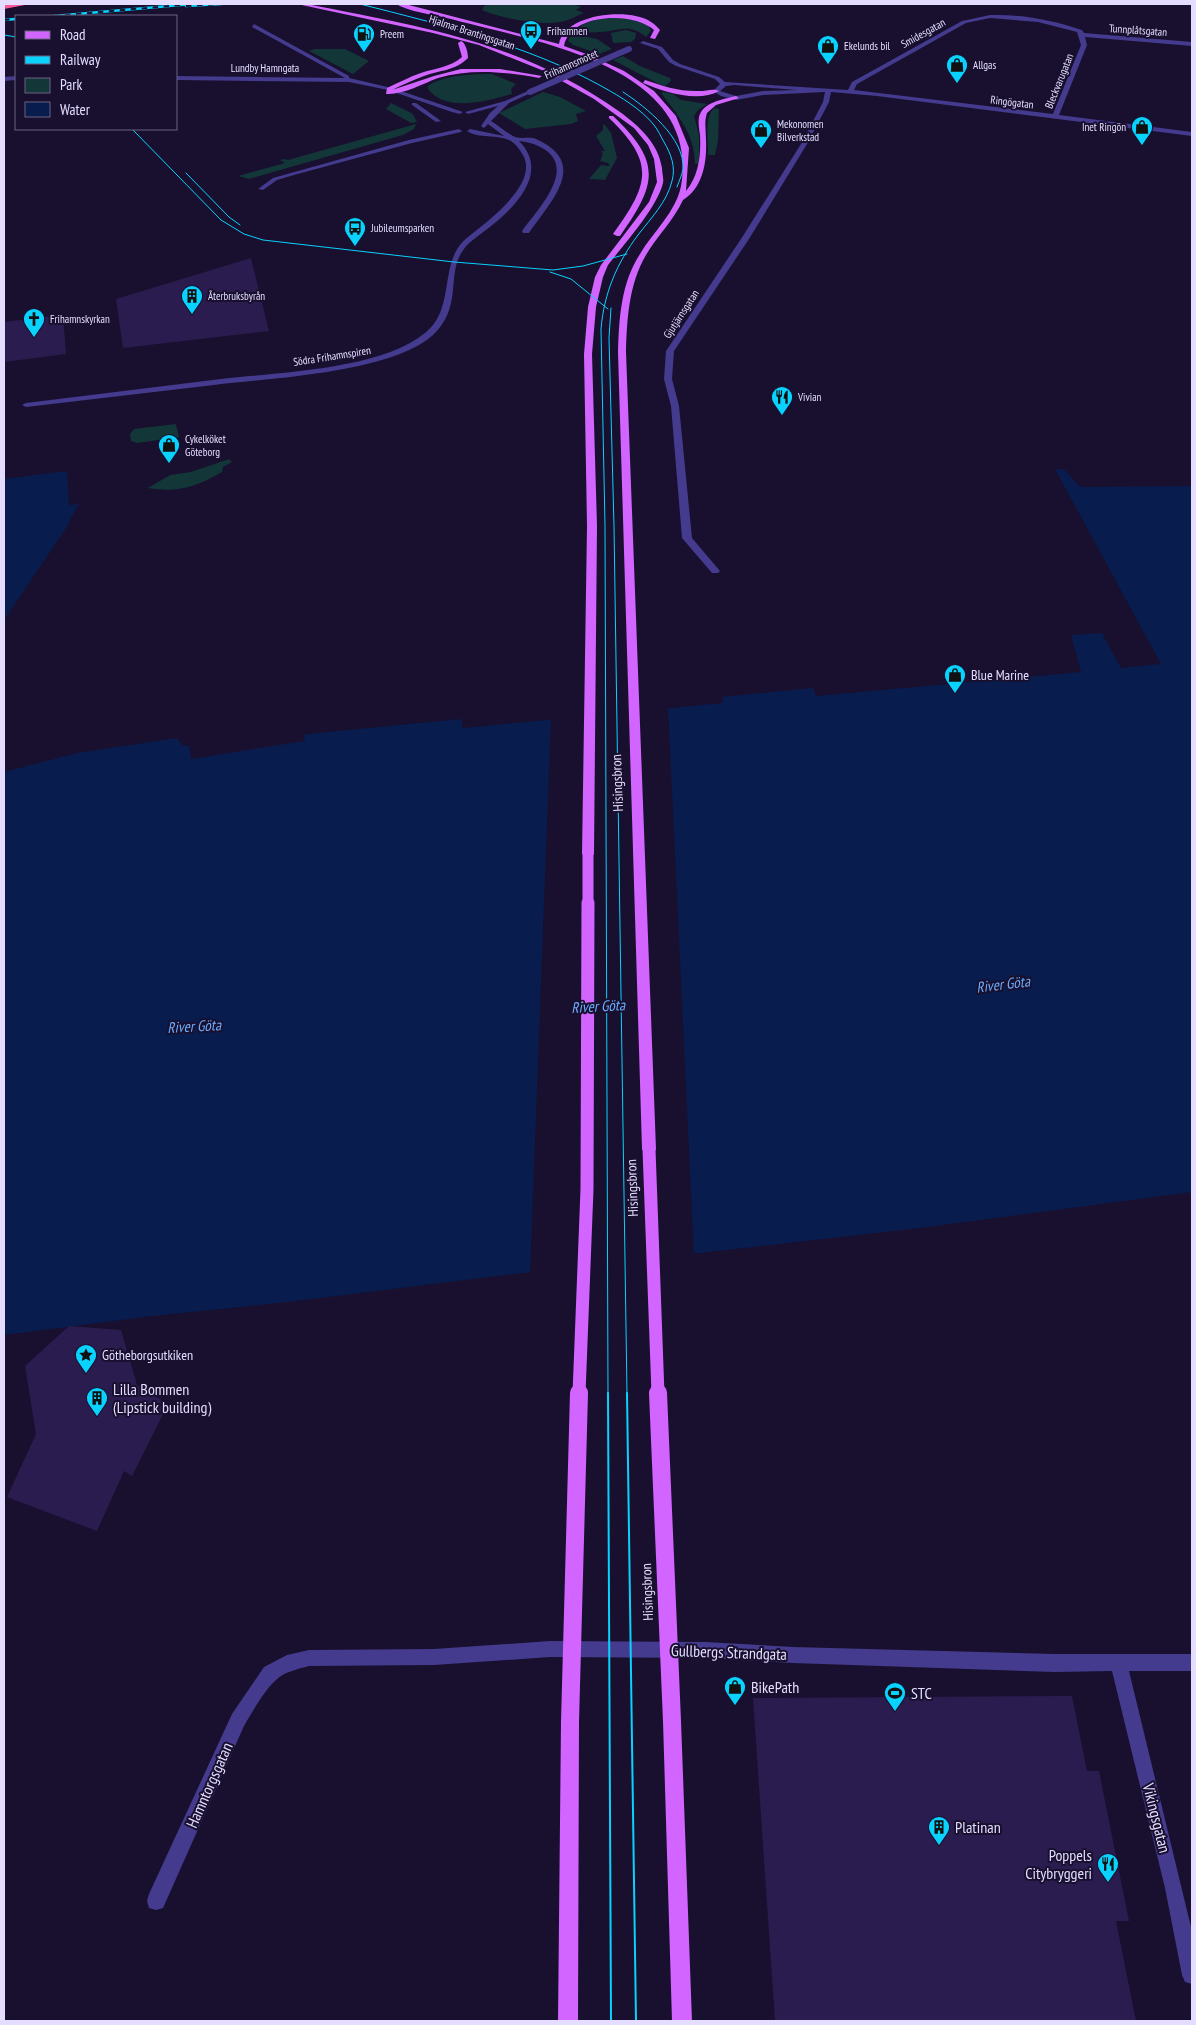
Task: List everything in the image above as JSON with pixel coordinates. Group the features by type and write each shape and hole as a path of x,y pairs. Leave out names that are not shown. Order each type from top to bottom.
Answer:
{"highway":[{"path":"4,7 27,4"}],"main road":[{"name":"Hjalmar Brantingsgatan","path":"300,4 447,34 481,44 550,72 623,116 645,136 657,159 660,174 657,191 648,208 613,252 602,271 596,286 592,307 588,354"},
{"name":"Hjalmar Brantingsgatan","path":"399,4 562,48 612,65 649,91 674,117 683,138 687,163 684,187 678,202 642,255 633,274 627,291 622,352"},
{"path":"414,4 421,10"},
{"path":"562,48 561,38 571,28 586,21 604,17 626,17 645,20 655,26 657,30 653,38"},
{"path":"447,34 461,43 539,76 607,114 633,139 641,152 648,172 643,192 631,215 615,238 613,252"},
{"path":"388,91 422,74 452,67 460,62 465,58 461,43"},
{"path":"397,91 444,75 472,71 514,71 539,76"},
{"path":"629,76 666,90 699,94 716,91"},
{"path":"678,202 688,194 702,170 704,152 702,125 704,112 714,104 736,98"},
{"name":"Hisingsbron","path":"622,352 682,2021"},
{"name":"Hisingsbron","path":"568,2021 570,1722 575,1498 586,1189 588,735 592,526 588,354"}],"street":[{"name":"Smidesgatan","path":"851,91 854,83 976,17 1013,16 1074,29 1080,31 1082,35"},
{"name":"Lundby Hamngata","path":"254,26 360,84 388,91 412,102 445,129 459,131"},
{"name":"Tunnplåtsgatan","path":"1082,35 1192,44"},
{"name":"Bleckvarugatan","path":"1055,117 1084,45 1082,35"},
{"name":"Frihamnsmotet","path":"468,112 508,102 653,38"},
{"path":"643,43 660,48 678,66 717,78 724,84 716,91"},
{"name":"Lundby Hamngata","path":"178,78 329,78 355,80"},
{"name":"Ringögatan","path":"724,84 743,83 851,91 1192,134"},
{"path":"417,97 419,84"},
{"name":"Ringögatan","path":"716,91 736,98 764,93 829,90"},
{"name":"Gjutjärnsgatan","path":"715,571 687,538 675,406 668,387 666,367 670,351 745,239 804,144 826,102 829,90"},
{"name":"Lundby Hamngata","path":"388,91 397,91 417,97 441,109 460,112"},
{"name":"Frihamnsmotet","path":"470,131 483,127 508,102"},
{"path":"411,141 445,115 460,112 481,114 512,138"},
{"path":"261,188 275,179 411,141 459,131 533,140 556,154 560,165 557,188 526,231"},
{"name":"Södra Frihamnspiren","path":"26,405 327,370 374,361 415,344 439,326 448,305 454,262 460,248 503,213 520,192 528,175 529,160 512,138"},
{"name":"Gullbergs Strandgata","path":"270,1674 287,1664 309,1658 434,1657 550,1648 706,1650 812,1656 1055,1663 1192,1662"},
{"name":"Vikingsgatan","path":"1118,1662 1172,1878 1192,1975"},
{"name":"Hamntorgsgatan","path":"156,1901 238,1720 270,1674"}],"green space":[{"path":"490,4 573,4 581,7 576,10 584,13 569,20 551,23 531,22 482,10 484,6"},
{"path":"615,18 636,20 648,24 651,31 646,37 630,29 594,32 576,31 584,24 594,20"},
{"path":"626,30 636,33 635,39 631,42 613,43 611,33"},
{"path":"572,34 597,39 612,49 599,54 573,45 568,41"},
{"path":"314,49 345,49 369,61 353,74 309,51"},
{"path":"623,56 640,66 670,78 671,81 665,86 659,84 613,60"},
{"path":"492,74 516,84 511,89 512,94 480,102 456,103 445,101 428,89 428,86 434,82 448,78 463,75"},
{"path":"543,92 560,97 586,111 576,114 578,121 571,124 525,129 499,113"},
{"path":"661,93 673,94 681,100 707,104 698,110 694,116 699,135 699,164 695,164 689,135"},
{"path":"391,103 413,114 417,122 411,123 386,109"},
{"path":"715,108 719,109 718,140 715,155 708,155 707,129 709,116"},
{"path":"416,124 414,129 403,135 249,179 238,176 285,163 280,160 288,160"},
{"path":"603,124 611,133 617,158 605,180 589,179 601,165 610,166 608,163 600,161 603,154 601,151 605,151 596,136 603,130"},
{"path":"176,424 179,437 137,443 131,441 130,434 134,429"},
{"path":"229,459 232,462 223,467 222,472 204,482 186,488 168,490 148,488 170,475 191,472"}],"water":[{"name":"River Göta","path":"1055,469 1064,469 1080,487 1192,486 1192,1192 928,1227 144,1317 4,1335 4,772 77,753 177,738 182,745 186,746 461,719 463,728 723,703 722,697 813,688 816,696 1081,672 1071,635 1102,633 1121,668 1161,664"},
{"path":"67,471 69,505 79,504 69,524 4,620 4,479"}],"pier":[{"path":"668,706 694,1256 530,1274 551,717"},
{"path":"303,731 305,741 191,759 189,743"}],"building":[{"name":"Återbruksbyrån","path":"251,258 269,331 123,348 116,299"},
{"name":"Frihamnskyrkan","path":"63,315 66,354 4,362 4,322"},
{"name":"Lilla Bommen (Lipstick building)","path":"69,1326 121,1330 137,1385 168,1404 132,1476 124,1471 97,1531 7,1497 36,1434 25,1366"},
{"name":"Platinan","path":"1072,1696 1087,1771 1099,1771 1129,1921 1116,1921 1136,2021 775,2021 753,1698"}],"tram line":[{"path":"360,4 453,28 545,59 574,72 624,99 649,119 669,151 673,166 673,176 670,189 658,210 625,255"},
{"path":"4,35 15,37"},
{"path":"623,92 653,115 678,146 682,157 683,169 677,187"},
{"path":"133,130 221,220 244,234 263,240 454,262 553,270 583,266 625,255"},
{"path":"186,173 229,217 240,225"},
{"path":"605,306 608,291 625,255"},
{"path":"550,272 571,279 605,306"},
{"path":"605,306 608,309"},
{"path":"605,306 601,329 605,526 608,1394"},
{"path":"611,308 609,338 614,526 627,1394"},
{"path":"608,1393 611,2021"},
{"path":"627,1393 636,2021"}],"railway":[{"path":"66,15 192,4"},
{"path":"186,6 221,4"},
{"path":"4,20 15,19"}],"place":[{"name":"Frihamnen","path":"531,50"},
{"name":"Preem","path":"364,53"},
{"name":"Ekelunds bil","path":"828,65"},
{"name":"Allgas","path":"957,84"},
{"name":"Inet Ringön","path":"1142,146"},
{"name":"Mekonomen Bilverkstad","path":"761,149"},
{"name":"Jubileumsparken","path":"355,247"},
{"name":"Återbruksbyrån","path":"192,315"},
{"name":"Frihamnskyrkan","path":"34,338"},
{"name":"Vivian","path":"782,416"},
{"name":"Cykelköket Göteborg","path":"169,464"},
{"name":"Blue Marine","path":"955,694"},
{"name":"Götheborgsutkiken","path":"86,1374"},
{"name":"Lilla Bommen (Lipstick building)","path":"97,1417"},
{"name":"BikePath","path":"735,1706"},
{"name":"STC","path":"895,1712"},
{"name":"Platinan","path":"939,1846"},
{"name":"Poppels Citybryggeri","path":"1108,1883"}]}
